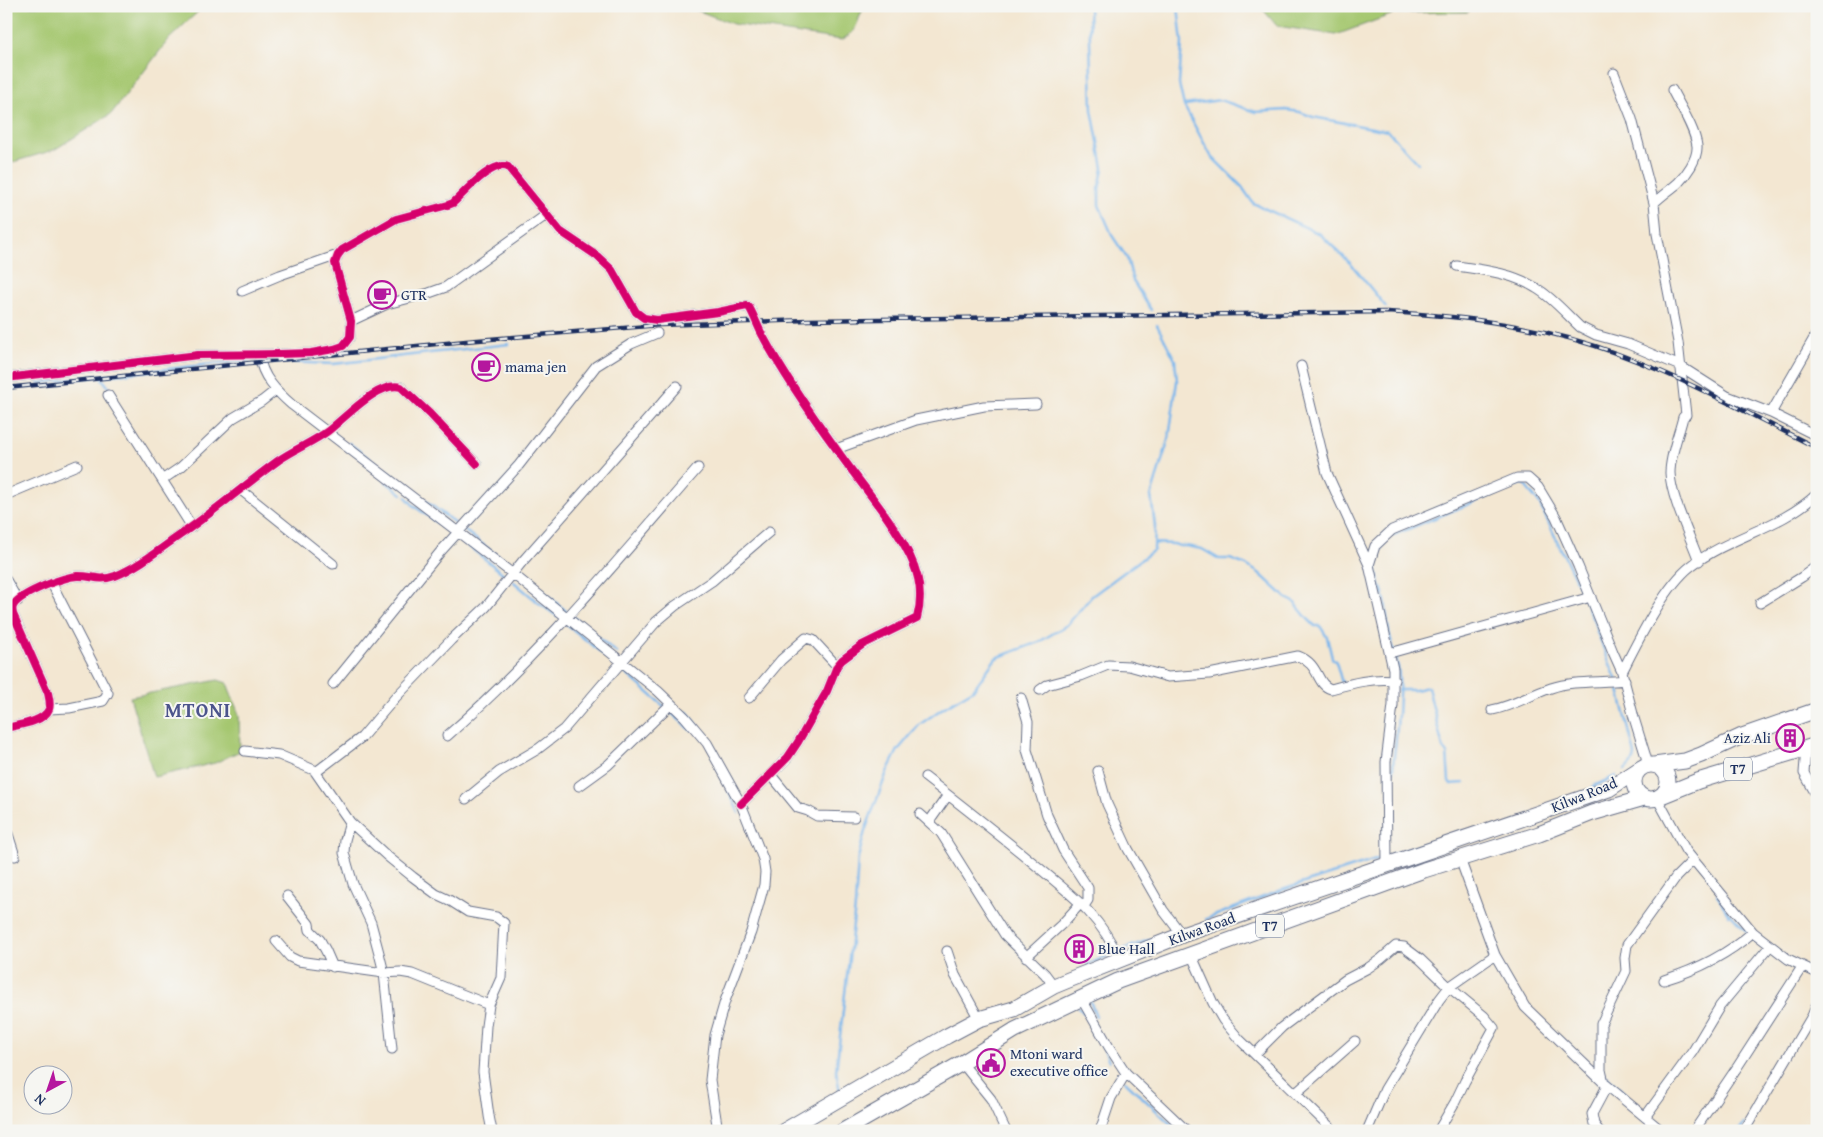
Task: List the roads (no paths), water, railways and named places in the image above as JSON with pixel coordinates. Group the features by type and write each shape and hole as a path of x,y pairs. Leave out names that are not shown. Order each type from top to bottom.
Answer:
{"highway":[{"name":"Kilwa Road","path":"784,1131 947,1036 979,1020 1014,1009 1054,986 1182,935 1609,788 1647,766 1685,761 1701,756 1742,736 1817,710"},
{"name":"Kilwa Road","path":"844,1131 962,1063 1014,1030 1118,981 1460,859 1539,834 1592,813 1654,798 1812,746"},
{"path":"1647,766 1664,770 1667,776 1668,787 1654,798 1640,795 1634,785 1635,774 1647,766"}],"street":[{"path":"1614,73 1632,119 1654,203 1657,234 1678,342 1686,415 1683,417 1670,474 1674,494 1699,561"},
{"path":"1654,203 1678,183 1686,173 1696,154 1697,147 1694,136 1672,90"},
{"path":"6,378 198,355 311,353 342,346 350,337 351,321 337,274 335,263 338,255 346,247 396,219 453,203 487,172 499,165 506,166 511,170 560,231 597,256 612,270 633,308 641,317 662,319 748,306 772,352 836,449 885,513 910,556 921,590 921,605 917,618 848,654 837,666 827,691 805,732 788,757 741,804"},
{"path":"351,321 387,304 446,287 546,215"},
{"path":"242,291 280,275 338,255"},
{"path":"1456,266 1488,271 1522,281 1537,288 1580,327 1628,344 1680,366 1727,396 1771,413 1817,436"},
{"path":"333,684 458,532 519,465 596,366 631,344 657,333"},
{"path":"1771,413 1817,333"},
{"path":"259,354 263,371 276,390 292,406 513,574 671,704 707,743 741,804 763,859 765,872 764,885 751,932 725,1001 715,1035 710,1080 718,1131"},
{"path":"1301,366 1326,473 1369,565 1390,653 1394,680 1386,762 1387,864"},
{"path":"6,728 42,717 49,709 48,693 13,614 13,608 18,600 52,584 77,576 104,579 122,573 192,527 296,449 326,432 366,399 382,390 399,386 430,414 477,464"},
{"path":"316,772 362,737 395,698 486,607 677,386"},
{"path":"162,480 190,459 233,418 256,405 276,390"},
{"path":"108,395 192,527"},
{"path":"836,449 916,420 984,406 1036,404"},
{"path":"6,495 77,466"},
{"path":"447,736 478,709 567,619 698,468"},
{"path":"1369,565 1375,546 1392,530 1516,478 1523,477 1533,481 1556,517 1624,676 1647,766"},
{"path":"241,490 333,564"},
{"path":"1624,676 1670,588 1679,576 1699,561 1741,538 1786,517 1801,508 1817,494"},
{"path":"466,799 499,772 564,730 656,622 675,606 712,581 769,532"},
{"path":"1760,603 1817,566"},
{"path":"6,580 18,600"},
{"path":"49,709 69,708 104,701 108,693 52,584"},
{"path":"1390,653 1591,597"},
{"path":"749,698 781,660 806,638 813,640 837,666"},
{"path":"1040,690 1046,685 1081,676 1108,665 1129,666 1168,677 1209,674 1298,656 1307,659 1312,664 1327,688 1331,689 1371,679 1394,680"},
{"path":"1492,710 1505,708 1550,688 1624,676"},
{"path":"1021,698 1028,722 1027,750 1047,815 1063,850 1086,882 1088,888 1088,900 1026,957"},
{"path":"580,786 608,765 671,704"},
{"path":"1812,746 1804,773 1817,796"},
{"path":"244,751 279,755 316,772 350,822 387,856 436,894 468,912 496,917 504,923 501,978 489,1005 483,1072 492,1131"},
{"path":"1098,770 1107,804 1128,849 1160,904 1182,935"},
{"path":"771,774 798,808 808,810 817,816 854,817"},
{"path":"925,777 993,830 1082,904 1106,932 1120,960"},
{"path":"929,822 948,795"},
{"path":"1654,798 1693,860 1753,932 1770,946 1802,967 1817,973"},
{"path":"920,814 946,840 998,926 1026,957 1045,974 1054,986"},
{"path":"350,822 344,853 353,884 371,923 384,973 392,1049"},
{"path":"6,828 15,856"},
{"path":"1460,859 1495,955 1525,1007 1606,1085 1662,1131"},
{"path":"1594,1129 1593,1109 1606,1085 1601,1070 1601,1024 1626,971 1627,945 1676,877 1693,860"},
{"path":"287,896 323,945 333,966"},
{"path":"1664,980 1689,972 1742,942 1753,932"},
{"path":"276,941 290,957 298,961 384,973 400,972 412,974 489,1005"},
{"path":"1254,1054 1282,1028 1344,980 1368,968 1396,946 1404,948 1420,959 1449,987 1484,1016 1494,1028 1465,1081 1456,1102 1438,1131"},
{"path":"1645,1117 1693,1051 1720,1006 1770,946"},
{"path":"947,951 956,974 979,1020"},
{"path":"1191,954 1213,1003 1223,1020 1254,1054 1334,1131"},
{"path":"1367,1131 1385,1089 1449,987 1495,955"},
{"path":"1694,1131 1802,967"},
{"path":"1082,998 1108,1047 1126,1073 1160,1107 1188,1131"},
{"path":"1744,1131 1815,1017 1817,1004"},
{"path":"1296,1094 1355,1041"},
{"path":"962,1063 991,1099 1006,1131"},
{"path":"1100,1131 1111,1098 1126,1073"}],"waterway":[{"path":"1089,6 1092,110 1103,168 1099,189 1099,205 1113,237 1127,258 1133,281 1151,310"},
{"path":"1178,6 1182,43 1179,84 1184,106 1211,156 1242,187 1253,203 1320,234 1351,264 1386,307"},
{"path":"1185,105 1220,100 1256,112 1286,110 1300,112 1313,117 1388,131 1418,163"},
{"path":"840,1092 836,1071 855,907 858,858 865,831 887,772 898,750 919,725 973,690 996,658 1039,642 1067,625 1092,596 1154,550 1155,526 1151,496 1169,438 1177,381 1175,360 1157,325"},
{"path":"263,361 333,364 509,344"},
{"path":"38,383 250,360"},
{"path":"100,376 114,394 115,399"},
{"path":"349,443 455,523"},
{"path":"386,482 402,494"},
{"path":"1391,536 1523,483 1539,503 1585,599 1617,681 1635,755 1634,760 1625,770"},
{"path":"406,497 414,506 450,532"},
{"path":"464,530 508,564"},
{"path":"457,537 505,575"},
{"path":"1154,543 1202,549 1219,559 1230,559 1246,565 1259,573 1286,598 1294,602 1315,626 1320,626 1327,637 1332,658 1336,662 1342,683"},
{"path":"1384,543 1379,552 1376,566 1399,671 1399,707 1393,763 1391,807"},
{"path":"519,572 566,611"},
{"path":"514,582 557,616"},
{"path":"572,616 617,653"},
{"path":"565,623 614,663"},
{"path":"621,669 691,730"},
{"path":"1398,690 1415,690 1428,687 1443,748 1447,753 1449,781 1451,784 1464,783"},
{"path":"687,712 699,727"},
{"path":"1592,787 1616,776"},
{"path":"729,792 739,813"},
{"path":"1637,807 1659,808"},
{"path":"1390,855 1463,831"},
{"path":"1206,919 1282,890 1385,857"},
{"path":"1717,895 1729,915"},
{"path":"1730,914 1748,933"},
{"path":"1753,938 1764,948"},
{"path":"1087,965 1152,939"},
{"path":"1768,952 1781,958"},
{"path":"1814,1002 1817,995"},
{"path":"1090,1001 1096,1016"},
{"path":"1078,1007 1088,1017"},
{"path":"1099,1037 1109,1061"},
{"path":"1605,1075 1627,1096"},
{"path":"1125,1081 1178,1131"},
{"path":"1739,1131 1744,1123"},
{"path":"1188,1126 1193,1131"}],"railway":[{"path":"6,388 466,341 660,325 808,320 1387,312 1446,316 1504,324 1533,329 1590,344 1668,375 1817,448"}],"place":[{"name":"GTR","path":"382,295"},
{"name":"mama jen","path":"486,367"},
{"name":"Aziz Ali","path":"1790,738"},
{"name":"Blue Hall","path":"1079,949"},
{"name":"Mtoni ward executive office","path":"991,1063"}],"district":[{"name":"MTONI","path":"198,710"}]}
